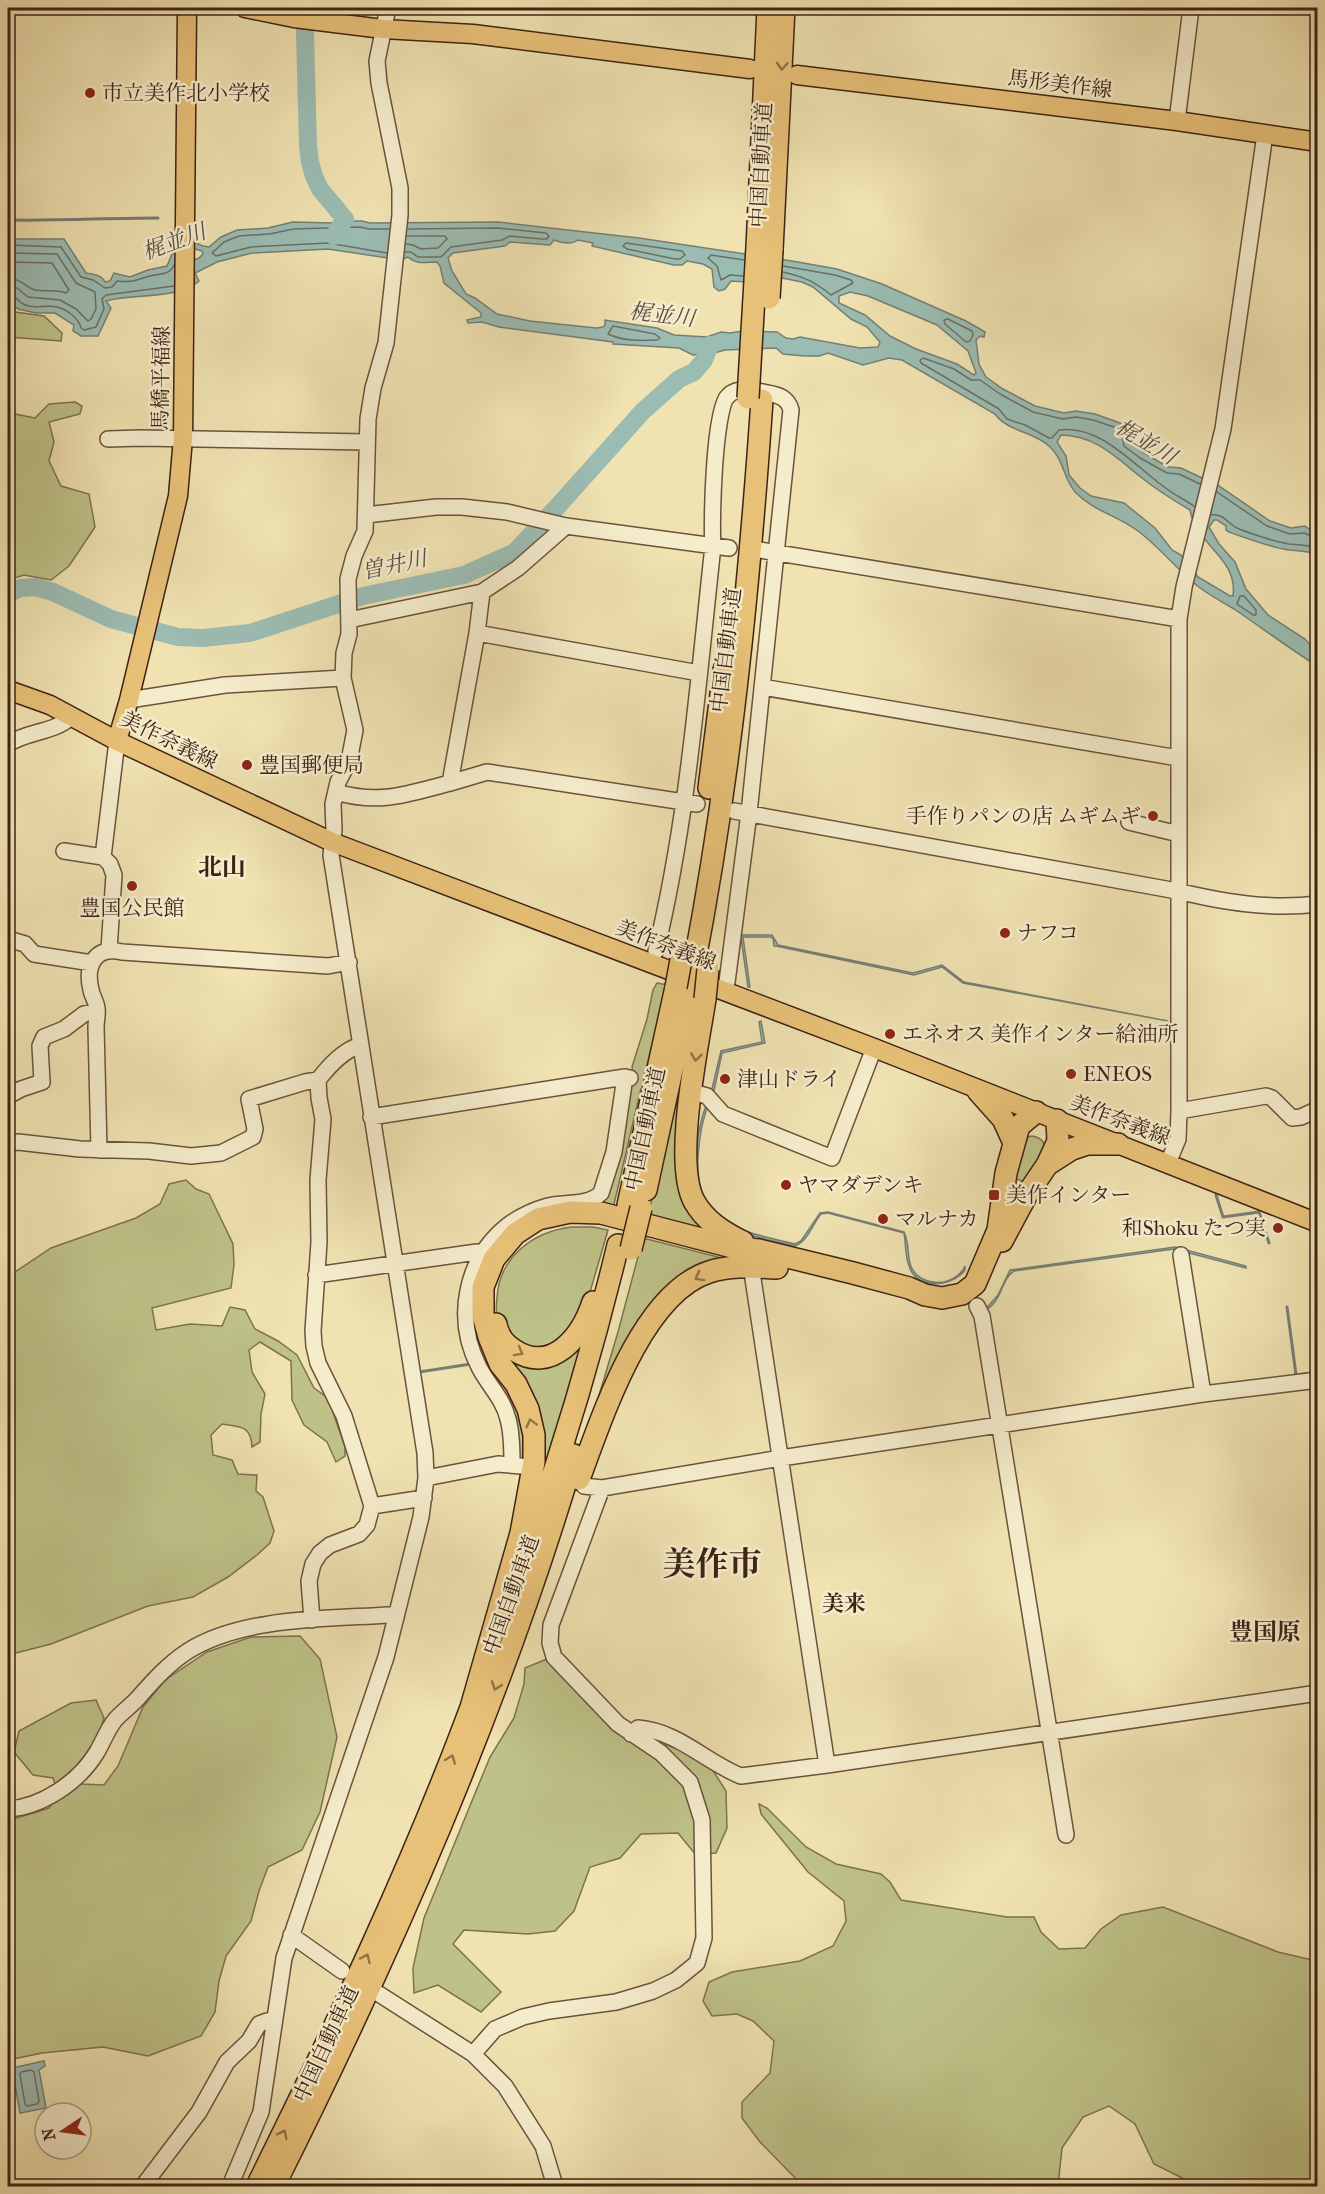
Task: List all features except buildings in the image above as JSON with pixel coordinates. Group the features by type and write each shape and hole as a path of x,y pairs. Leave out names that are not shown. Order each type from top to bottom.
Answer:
{"highway":[{"name":"中国自動車道","path":"765,249 768,8"},
{"name":"中国自動車道","path":"257,2187 407,1869 472,1704 562,1447 635,1206 690,992 730,747 745,617 755,399 784,8"},
{"name":"中国自動車道","path":"694,965 704,831 727,653 755,399"},
{"path":"694,965 690,992 688,1117 684,1158 686,1177 694,1200 713,1225 759,1250"},
{"path":"978,1091 1003,1119 1014,1143"},
{"path":"472,1704 521,1533 534,1462 534,1435 528,1409 516,1384 500,1364 483,1315 483,1287 494,1259 515,1234 538,1220 570,1212 600,1213 736,1248 759,1250 909,1288 925,1295 942,1298 962,1294 975,1284 998,1230 1006,1173 1019,1126 1036,1112"},
{"path":"621,1253 598,1286 581,1328 556,1354 532,1359 505,1344 497,1332 494,1314 496,1279 505,1261 514,1250 537,1232 552,1226 574,1223 599,1224 925,1306 947,1307 964,1302 980,1290 1005,1232 1047,1164 1058,1141 1058,1120"},
{"path":"1047,1164 1072,1149 1087,1144 1118,1144"},
{"name":"中国自動車道","path":"274,2187 365,1999 418,1880 479,1731 523,1611 572,1462 612,1327 621,1253"},
{"path":"523,1611 538,1593 592,1443 619,1377 637,1342 657,1314 676,1292 708,1272 727,1268 777,1268"}],"main road":[{"name":"馬橋平福線","path":"117,741 178,496 183,438 187,8"},
{"path":"245,8 307,20 383,29 473,34 750,69"},
{"name":"馬形美作線","path":"797,75 1177,121 1317,142"},
{"name":"美作奈義線","path":"8,690 50,705 117,741 332,842 874,1048 1317,1223"}],"street":[{"path":"230,2187 261,2112 267,2085 284,1958 371,1705 396,1618 424,1498 426,1478 425,1453 371,1117 350,962 332,865 333,804 349,761 355,730 344,678 344,653 349,634 350,569 365,531 368,419 373,388 386,343 400,215 400,188 379,83 377,61 388,8"},
{"path":"1177,121 1191,8"},
{"path":"1168,1163 1178,1138 1179,1111 1179,619 1184,588 1223,429 1265,134"},
{"path":"656,951 691,804 699,673 713,546 712,511 723,401 729,394 739,389 753,390 784,398 791,410 762,687 741,812 727,982"},
{"path":"108,439 183,438 367,442"},
{"path":"366,515 436,507 462,507 507,512 563,526 729,548"},
{"path":"349,617 482,592 518,568 563,526"},
{"path":"760,550 1179,619"},
{"path":"450,783 477,633 482,592"},
{"path":"477,633 699,673"},
{"path":"129,700 225,685 344,678"},
{"path":"762,687 1178,758"},
{"path":"8,744 15,739 66,722 71,717"},
{"path":"103,857 117,741"},
{"path":"336,792 355,798 386,799 487,772 691,804"},
{"path":"741,812 1178,891 1238,904 1268,906 1317,904"},
{"path":"1129,822 1179,834"},
{"path":"64,851 103,857 110,864 114,875 109,949"},
{"path":"8,939 18,940 25,944 34,954 92,963"},
{"path":"99,1150 97,1011 89,977 92,963 98,954 109,949 180,957 328,966 350,962"},
{"path":"8,1096 42,1082 40,1046 44,1037 64,1029 84,1014 97,1011"},
{"path":"8,1144 18,1142 99,1150 149,1151 180,1156 221,1153 253,1137 255,1129 249,1099 318,1080 337,1059 353,1047 362,1045"},
{"path":"696,1093 706,1096 723,1114 831,1158 874,1048"},
{"path":"371,1117 628,1078 614,1152 601,1193 590,1200 549,1206 527,1214 498,1234 481,1253 468,1289 465,1322 480,1369 500,1398 509,1419 520,1465 498,1464 426,1478"},
{"path":"312,1620 309,1581 313,1564 320,1553 330,1545 359,1534 367,1525 372,1506 344,1416 318,1363 313,1331 319,1217 318,1180 323,1119 318,1080"},
{"path":"1179,1111 1266,1096 1272,1098 1292,1118 1301,1117 1317,1109"},
{"path":"316,1275 481,1253"},
{"path":"1181,1255 1203,1394"},
{"path":"753,1279 827,1765"},
{"path":"977,1306 982,1316 1066,1835"},
{"path":"584,1486 603,1488 781,1458 1203,1394 1317,1380"},
{"path":"473,2054 495,2029 523,2017 616,2002 653,1991 676,1980 697,1963 704,1938 702,1820 690,1782 661,1753 618,1724 554,1657 550,1643 551,1625 603,1488"},
{"path":"372,1506 424,1498"},
{"path":"8,1809 40,1802 81,1772 96,1754 114,1721 137,1699 150,1682 188,1651 236,1630 312,1620 389,1615 396,1618"},
{"path":"632,1734 638,1728 644,1728 671,1737 741,1776 1317,1693"},
{"path":"291,1935 342,1971"},
{"path":"379,1994 473,2054 505,2086 530,2122 543,2146 555,2187"},
{"path":"143,2187 199,2112 227,2062 249,2041 260,2024 267,2021 274,2022"}],"green space":[{"path":"8,311 44,316 62,333 61,341 8,337"},
{"path":"75,402 82,406 80,414 49,422 54,442 49,461 61,486 89,494 95,527 69,566 51,580 24,575 8,580 8,410 10,413 35,418 49,404"},
{"path":"657,983 668,985 643,1080 634,1076 632,1067 647,1019 653,990"},
{"path":"693,1014 680,1154 715,1232 647,1221"},
{"path":"629,1083 642,1084 612,1213 573,1209 536,1217 513,1231 498,1245 483,1275 478,1303 481,1327 490,1350 524,1414 530,1437 528,1463 521,1462 515,1454 510,1413 500,1393 483,1369 472,1338 469,1315 470,1293 477,1271 487,1252 502,1235 521,1221 543,1210 591,1203 601,1198 618,1147 624,1098"},
{"path":"1031,1136 1042,1141 1046,1152 1023,1182 1015,1178 1026,1138"},
{"path":"186,1180 196,1189 209,1194 233,1244 234,1265 231,1288 152,1308 156,1330 190,1324 222,1326 230,1307 245,1310 255,1329 278,1341 297,1355 314,1388 328,1398 345,1447 345,1456 336,1462 327,1442 304,1425 292,1400 291,1361 260,1342 249,1350 252,1372 265,1394 261,1414 260,1442 252,1447 247,1431 243,1428 222,1424 211,1435 213,1455 232,1460 238,1474 257,1475 256,1491 263,1497 274,1531 270,1543 228,1577 193,1597 148,1606 51,1644 8,1655 8,1281 15,1272 51,1248 136,1218 160,1204 169,1184"},
{"path":"571,1227 608,1230 586,1306 555,1347 522,1350 503,1329 497,1318 499,1283 504,1270 520,1249 531,1241 544,1234"},
{"path":"643,1238 738,1262 684,1281 576,1472 618,1332"},
{"path":"587,1326 536,1495 539,1454 497,1344 524,1362"},
{"path":"300,1636 320,1659 337,1737 320,1812 302,1850 268,1867 251,1921 226,1956 219,1981 215,2012 201,2036 148,2056 103,2047 42,2053 8,2060 8,1817 17,1818 49,1808 58,1793 53,1778 33,1775 14,1752 19,1731 71,1703 96,1700 104,1718 98,1738 76,1769 82,1784 104,1785 118,1766 143,1707 165,1680 207,1652 251,1637"},
{"path":"547,1659 641,1748 662,1743 707,1761 726,1791 727,1828 716,1853 696,1855 678,1833 641,1834 620,1858 590,1867 574,1911 555,1931 528,1934 464,1930 453,1944 501,1992 481,2012 438,1985 414,1993 413,1968 424,1918 490,1757 514,1718 524,1684 525,1668"},
{"path":"759,1804 767,1808 806,1847 836,1864 881,1874 890,1882 901,1900 1007,1917 1034,1917 1041,1932 1059,1949 1085,1948 1101,1929 1121,1915 1163,1907 1278,1952 1317,1961 1317,2186 1198,2186 1154,2164 1135,2124 1109,2106 1083,2117 1062,2148 1058,2186 803,2186 760,2142 742,2118 742,2102 770,2073 774,2041 753,2021 737,2014 712,2016 703,2001 709,1982 732,1972 800,1961 833,1946 846,1921 844,1901 808,1872 761,1814"}],"water":[{"path":"338,221 498,222 639,238 792,261 837,269 882,284 966,321 985,332 984,337 980,336 976,340 979,364 986,377 1003,389 1035,406 1064,413 1076,411 1095,414 1123,424 1136,432 1137,437 1129,440 1144,453 1161,463 1181,468 1219,486 1270,521 1291,528 1305,526 1317,535 1317,554 1281,549 1251,540 1229,532 1226,526 1217,520 1214,520 1209,527 1219,544 1235,562 1246,589 1268,615 1305,639 1317,652 1317,666 1200,588 1138,531 1083,499 1068,482 1054,451 1043,441 1000,420 995,414 902,360 889,358 863,365 828,353 819,356 783,354 776,348 725,350 693,355 679,348 613,344 613,342 499,327 482,322 468,323 467,320 481,317 481,313 444,283 437,262 425,263 411,260 408,257 401,260 328,249 252,253 217,262 195,273 199,281 180,291 106,301 111,308 98,336 81,336 73,331 74,325 55,313 36,313 18,309 8,299 8,239 64,239 86,273 100,276 105,282 110,281 114,273 130,277 167,266 172,254 177,253 192,261 199,258 203,254 202,251 192,248 191,241 209,247 221,237 237,230 268,228 293,222 333,223","holes":["554,240 566,243 578,240 593,243 592,246 674,265 682,265 687,261 703,264 712,269 714,287 719,291 725,289 731,281 746,282 782,278 802,282 813,287 851,319 867,327 880,342 878,347 860,348 800,337 786,338 777,332 721,332 707,337 674,335 657,328 605,320 603,327 596,328 530,321 497,314 466,294 452,271 448,258 453,253 505,246 510,242 550,245","850,292 868,296 937,325 968,351 976,373 974,375 957,364 916,349 890,336 865,315 839,303 839,296","1061,435 1095,443 1153,487 1190,510 1200,534 1229,571 1233,583 1233,596 1198,577 1155,528 1124,503 1091,496 1080,488 1069,475 1066,456 1057,442"]},
{"path":"737,928 742,935 772,935 778,945 913,973 942,965 964,982 1168,1021 963,983 942,967 914,975 774,946 773,938 770,937 743,937 750,987 748,987 741,938"},
{"path":"761,1021 765,1043 722,1053 713,1095 711,1093 721,1051 762,1042 759,1022"},
{"path":"707,1102 709,1103 699,1144 699,1180 704,1197 713,1211 725,1221 740,1229 795,1244 801,1241 820,1213 828,1212 904,1232 910,1263 915,1273 921,1278 932,1282 944,1282 957,1276 965,1266 965,1270 959,1276 952,1280 944,1283 935,1284 919,1280 909,1266 904,1233 828,1213 821,1214 807,1237 795,1246 767,1240 723,1223 702,1199 697,1183 696,1150"},
{"path":"1175,1247 1246,1266 1246,1268 1174,1249 1014,1271 1009,1275 995,1302 984,1311 998,1295 1010,1270"},
{"path":"44,2061 45,2066 39,2070 45,2101 33,2101 33,2110 20,2113 12,2068"}],"waterway":[{"path":"306,8 308,146 310,162 320,189 345,219 334,236"},
{"path":"8,220 158,218"},
{"name":"曽井川","path":"8,594 20,588 35,587 53,592 111,619 178,637 203,638 250,633 363,596 464,575 515,552 642,412 679,379 694,372 704,360 710,345"},
{"path":"1216,1195 1223,1217 1259,1212 1269,1243"},
{"path":"1287,1307 1296,1375 1318,1372"},
{"path":"419,1372 471,1364"}],"tunnel":[{"path":"630,1078 663,1086"}],"place":[{"name":"市立美作北小学校","path":"90,93"},
{"name":"豊国郵便局","path":"247,765"},
{"name":"手作りパンの店 ムギムギ","path":"1153,816"},
{"name":"豊国公民館","path":"132,886"},
{"name":"ナフコ","path":"1005,933"},
{"name":"エネオス 美作インター給油所","path":"890,1034"},
{"name":"ENEOS","path":"1071,1074"},
{"name":"津山ドライ","path":"725,1079"},
{"name":"ヤマダデンキ","path":"786,1185"},
{"name":"美作インター","path":"994,1195"},
{"name":"マルナカ","path":"883,1219"},
{"name":"和Shoku たつ実","path":"1278,1228"}],"district":[{"name":"北山","path":"222,867"},
{"name":"美作市","path":"712,1564"},
{"name":"美来","path":"844,1604"},
{"name":"豊国原","path":"1265,1632"}],"water label":[{"name":"梶並川","path":"174,242"},
{"name":"梶並川","path":"662,315"},
{"name":"梶並川","path":"1146,442"}]}
